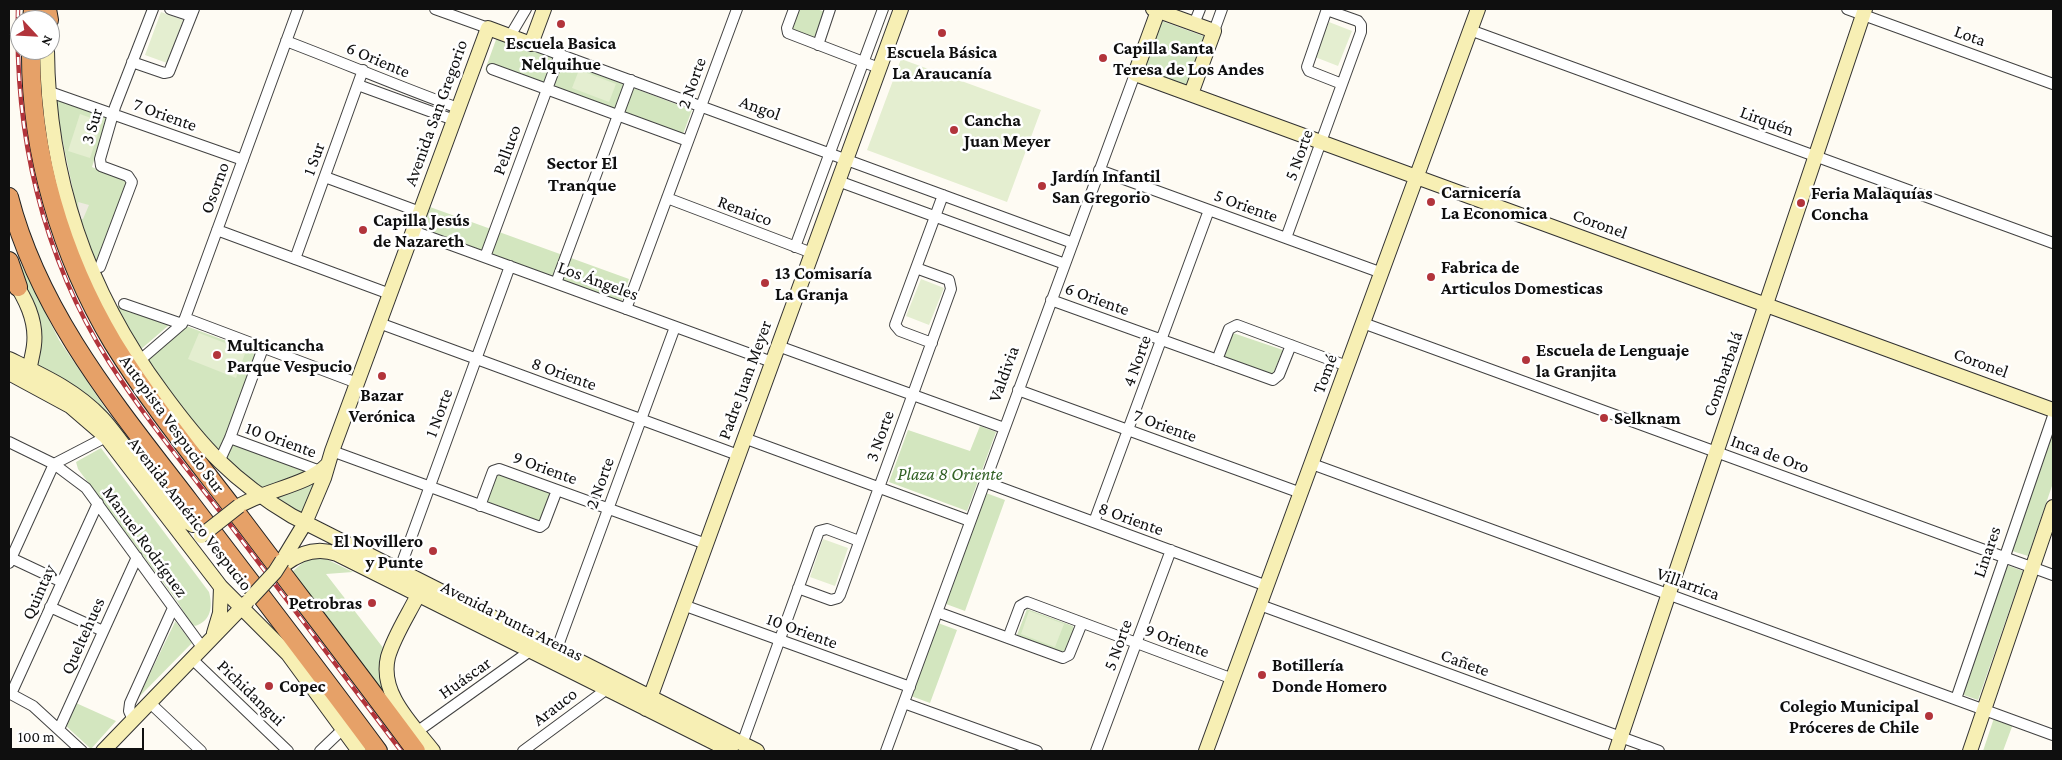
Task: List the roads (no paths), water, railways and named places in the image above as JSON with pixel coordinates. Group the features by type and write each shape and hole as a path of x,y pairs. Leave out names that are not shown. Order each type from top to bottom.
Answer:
{"highway":[{"name":"Autopista Vespucio Sur","path":"32,60 34,106 49,189 72,257 101,320 147,394 416,751"},
{"name":"Autopista Vespucio Sur","path":"9,197 34,270 55,312 78,351 143,441 378,751"},
{"path":"9,261 13,280"}],"main road":[{"path":"531,44 544,9"},
{"name":"Padre Juan Meyer","path":"648,703 901,9"},
{"name":"Tomé","path":"1208,751 1478,9"},
{"path":"1155,10 1214,31 1191,94"},
{"name":"Valdivia","path":"1134,74 1155,10"},
{"name":"Combarbalá","path":"1616,751 1864,12"},
{"name":"Angol","path":"488,28 531,44"},
{"name":"Avenida San Gregorio","path":"281,566 304,523 324,478 324,468 332,451 488,28"},
{"path":"47,60 47,91 59,167 76,229 114,320 139,361 189,430 219,462 260,495 304,523"},
{"name":"Coronel","path":"1134,74 2053,410"},
{"path":"13,280 30,311 34,326 34,346 30,369 30,377 34,386"},
{"path":"9,359 68,390 101,417 178,515 197,530"},
{"path":"9,373 82,414 106,437"},
{"name":"Avenida Américo Vespucio","path":"106,437 220,588 245,604 288,654 359,751"},
{"path":"197,530 212,526 239,506 260,495 324,468"},
{"path":"1970,751 2053,507"},
{"name":"Avenida Punta Arenas","path":"304,523 556,650 648,703 737,748 757,751"},
{"path":"194,553 197,530"},
{"name":"Avenida Punta Arenas","path":"281,566 304,553 318,550 332,552 607,689 648,703"},
{"path":"103,751 281,566"},
{"path":"414,578 419,586 418,594 391,650 386,671 393,697 433,751"},
{"path":"212,637 220,613 220,588"}],"street":[{"name":"3 Sur","path":"100,267 132,182 128,176 100,164 114,114 153,9"},
{"path":"132,62 164,73 169,72 192,12 170,9"},
{"name":"Osorno","path":"139,361 184,321 298,9"},
{"name":"Angol","path":"435,9 488,28"},
{"path":"510,36 526,9"},
{"name":"2 Norte","path":"626,309 737,9"},
{"path":"794,9 787,32 880,68"},
{"path":"818,45 830,9"},
{"path":"794,247 883,9"},
{"path":"1194,24 1200,9"},
{"path":"1214,31 1222,9"},
{"name":"5 Norte","path":"1286,238 1342,84 1362,28 1358,21 1327,9 1307,66 1309,71 1342,84"},
{"name":"Lota","path":"1847,9 1864,12 2053,84"},
{"name":"Lirquén","path":"1470,30 2053,243"},
{"name":"6 Oriente","path":"286,41 363,70 456,114"},
{"name":"Angol","path":"531,44 1072,243"},
{"name":"Pelluco","path":"485,257 560,54"},
{"path":"492,69 688,141"},
{"name":"1 Sur","path":"295,259 363,70"},
{"name":"Valdivia","path":"886,751 1134,74"},
{"path":"556,283 631,80"},
{"name":"6 Oriente","path":"358,85 456,114"},
{"name":"7 Oriente","path":"47,91 243,160"},
{"name":"5 Oriente","path":"1099,170 1382,273"},
{"path":"325,177 420,212"},
{"path":"838,181 1064,264"},
{"path":"932,343 900,331 896,327 942,195"},
{"name":"Renaico","path":"667,198 812,253"},
{"name":"4 Norte","path":"1094,522 1210,210"},
{"path":"217,230 390,294"},
{"name":"Los Ángeles","path":"413,231 772,362"},
{"name":"1 Norte","path":"399,571 510,266"},
{"name":"3 Norte","path":"798,588 831,600 838,598 913,395 951,284 947,280 916,268"},
{"name":"6 Oriente","path":"1051,300 1273,380 1279,375 1291,345"},
{"path":"124,304 184,321 357,383"},
{"name":"8 Oriente","path":"379,323 738,455"},
{"name":"Inca de Oro","path":"1363,323 2053,575"},
{"path":"1217,360 1228,332 1235,326 1347,366"},
{"name":"2 Norte","path":"556,650 675,327"},
{"path":"778,346 1004,428"},
{"path":"219,462 230,438 263,348"},
{"name":"7 Oriente","path":"1018,390 1301,493"},
{"name":"Linares","path":"1956,699 2053,416"},
{"path":"62,582 10,561 54,464 106,437"},
{"name":"10 Oriente","path":"230,438 324,468"},
{"path":"744,438 970,521"},
{"name":"Manuel Rodríguez","path":"9,442 54,464 80,482 98,502 202,648"},
{"path":"332,451 542,527 557,490"},
{"name":"Villarrica","path":"1312,464 2053,735"},
{"name":"9 Oriente","path":"480,506 492,473 497,468 706,544"},
{"name":"8 Oriente","path":"985,482 1267,586"},
{"name":"Quintay","path":"10,694 98,502"},
{"path":"737,748 821,529 859,541"},
{"name":"5 Norte","path":"1096,751 1170,550"},
{"name":"Queltehues","path":"59,730 137,557"},
{"name":"9 Oriente","path":"1008,638 1020,606 1024,602 1233,679"},
{"name":"10 Oriente","path":"683,605 910,687"},
{"name":"Cañete","path":"1260,605 1659,751"},
{"path":"50,607 103,631"},
{"path":"132,720 129,711 130,703 173,608"},
{"path":"937,612 1065,658 1071,653 1082,622"},
{"name":"Huáscar","path":"418,731 530,651"},
{"name":"Pichidangui","path":"191,658 288,751"},
{"name":"Arauco","path":"523,751 607,689"},
{"path":"10,694 33,706 82,751"},
{"path":"149,702 201,751"},
{"path":"904,703 1037,751"},
{"path":"320,751 343,729"}],"railway":[{"path":"18,9 21,102 27,147 37,192 50,236 66,280 86,321 109,362 149,420 401,751"}],"place":[{"name":"Escuela Basica Nelquihue","path":"561,24"},
{"name":"Escuela Básica La Araucanía","path":"942,33"},
{"name":"Capilla Santa Teresa de Los Andes","path":"1103,58"},
{"name":"Cancha Juan Meyer","path":"954,130"},
{"name":"Jardín Infantil San Gregorio","path":"1042,186"},
{"name":"Carnicería La Economica","path":"1431,202"},
{"name":"Feria Malaquías Concha","path":"1801,203"},
{"name":"Capilla Jesús de Nazareth","path":"363,230"},
{"name":"Fabrica de Articulos Domesticas","path":"1431,277"},
{"name":"13 Comisaría La Granja","path":"765,283"},
{"name":"Multicancha Parque Vespucio","path":"217,355"},
{"name":"Escuela de Lenguaje la Granjita","path":"1526,360"},
{"name":"Bazar Verónica","path":"382,376"},
{"name":"Selknam","path":"1604,418"},
{"name":"El Novillero y Punte","path":"433,551"},
{"name":"Petrobras","path":"372,603"},
{"name":"Botillería Donde Homero","path":"1262,675"},
{"name":"Copec","path":"269,686"},
{"name":"Colegio Municipal Próceres de Chile","path":"1929,716"}],"district":[{"name":"Sector El Tranque","path":"582,174"}],"park label":[{"name":"Plaza 8 Oriente","path":"950,474"}]}
